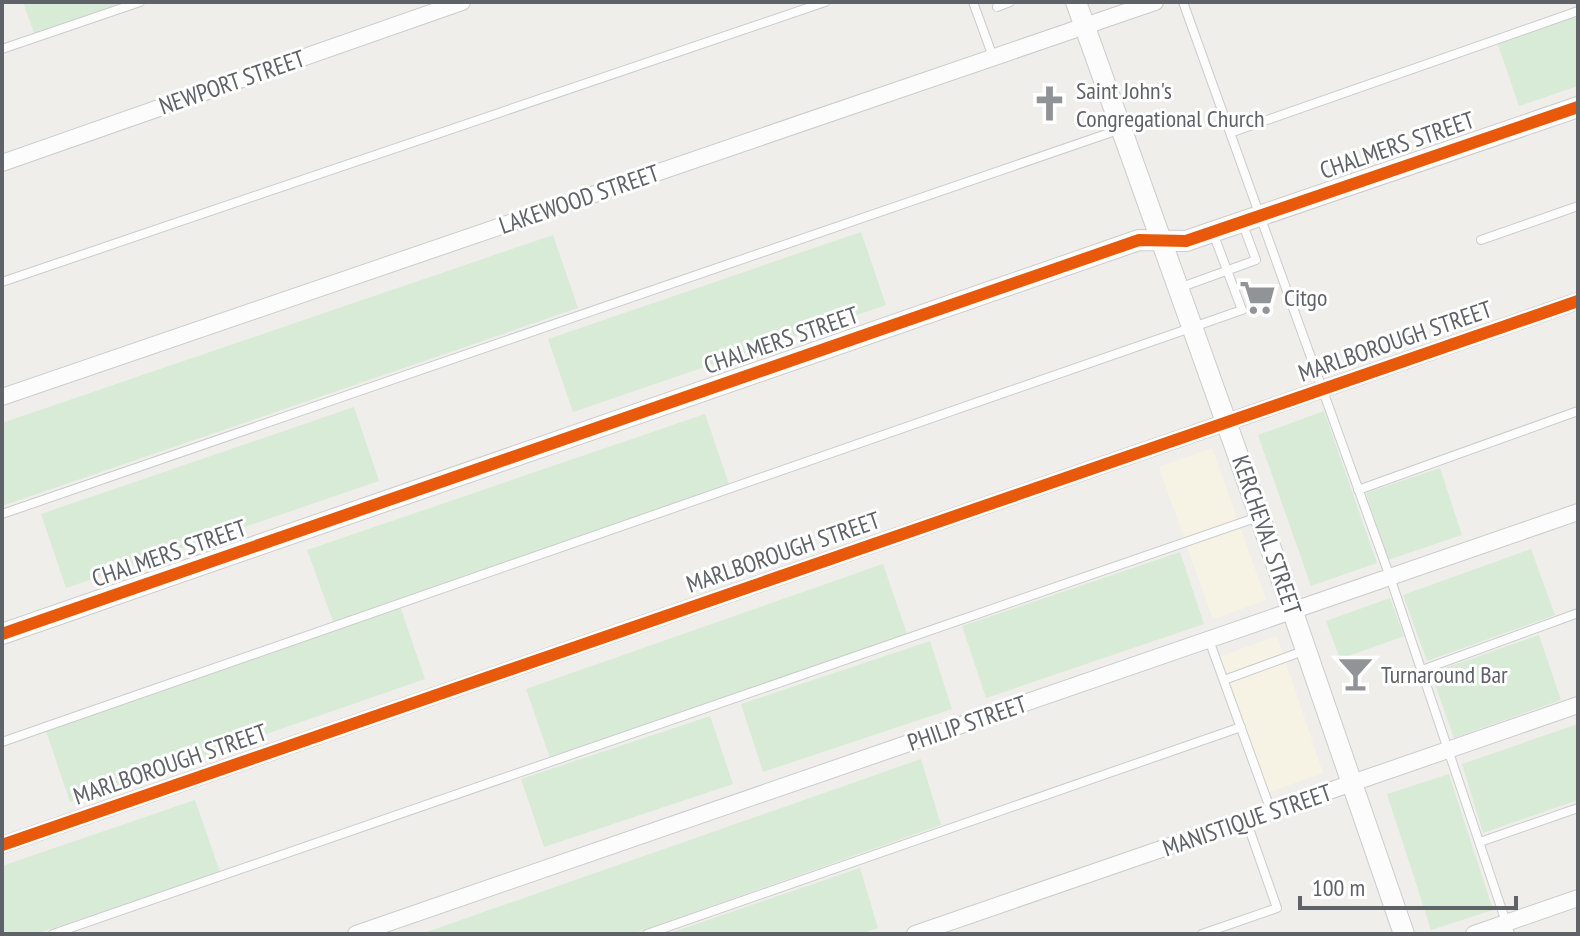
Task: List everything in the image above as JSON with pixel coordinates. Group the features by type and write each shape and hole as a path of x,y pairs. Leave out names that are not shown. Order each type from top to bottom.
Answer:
{"street":[{"name":"NEWPORT STREET","path":"2,163 462,2"},
{"name":"KERCHEVAL STREET","path":"1076,2 1293,610 1404,934"},
{"name":"LAKEWOOD STREET","path":"2,397 1155,2"},
{"name":"CHALMERS STREET","path":"2,634 1127,244 1139,240 1186,241 1578,107"},
{"name":"MARLBOROUGH STREET","path":"2,845 1578,301"},
{"name":"PHILIP STREET","path":"356,934 1578,512"},
{"name":"MANISTIQUE STREET","path":"915,934 1578,705"},
{"path":"1474,934 1508,928 1578,898"}],"lane":[{"path":"2,49 140,2"},
{"path":"2,282 825,2"},
{"path":"973,2 993,57"},
{"path":"997,7 1010,2"},
{"path":"1179,288 1256,260 1251,219 1230,133 1183,2"},
{"path":"1230,133 1578,11"},
{"path":"2,514 1122,129"},
{"path":"1481,240 1578,206"},
{"path":"1251,219 1322,390 1390,577 1508,928"},
{"path":"2,742 1242,310 1213,232"},
{"path":"1210,277 1213,287"},
{"path":"1220,306 1224,317"},
{"path":"1358,490 1578,411"},
{"path":"53,934 1260,517"},
{"path":"1422,670 1578,613"},
{"path":"1209,639 1271,811"},
{"path":"1224,680 1307,650"},
{"path":"647,934 1241,727"},
{"path":"1480,842 1578,808"},
{"path":"1202,934 1277,908 1246,820"}],"shaded area":[{"path":"1212,448 1266,600 1213,619 1159,467"},
{"path":"1277,636 1323,773 1264,794 1216,658"}],"green space":[{"path":"23,2 136,2 35,36"},
{"path":"1574,13 1578,24 1578,86 1519,106 1496,39"},
{"path":"861,232 886,305 573,412 548,339"},
{"path":"553,235 578,308 2,506 2,423"},
{"path":"354,407 379,481 66,588 41,514"},
{"path":"1324,411 1377,563 1311,586 1258,435"},
{"path":"705,414 730,487 334,624 307,550"},
{"path":"1440,468 1462,535 1388,560 1366,493"},
{"path":"1531,549 1555,615 1427,661 1403,595"},
{"path":"1180,552 1204,624 986,698 962,626"},
{"path":"883,564 907,634 550,758 526,689"},
{"path":"1390,598 1404,636 1340,659 1326,621"},
{"path":"400,606 425,679 70,802 46,731"},
{"path":"1539,635 1561,700 1454,738 1431,673"},
{"path":"930,641 952,709 763,772 741,704"},
{"path":"710,716 733,784 544,847 521,779"},
{"path":"1578,724 1578,800 1483,833 1462,764"},
{"path":"921,759 941,825 632,934 421,934"},
{"path":"1449,774 1493,910 1431,930 1387,794"},
{"path":"195,800 220,872 36,934 2,934 2,866"},
{"path":"860,868 878,928 861,934 667,934"}],"cycle path":[{"path":"2,634 1139,240 1186,241 1578,107"},
{"path":"2,845 1578,301"}],"place":[{"name":"Saint John's Congregational Church","path":"1050,104"},
{"name":"Citgo","path":"1258,297"},
{"name":"Turnaround Bar","path":"1355,674"}]}
